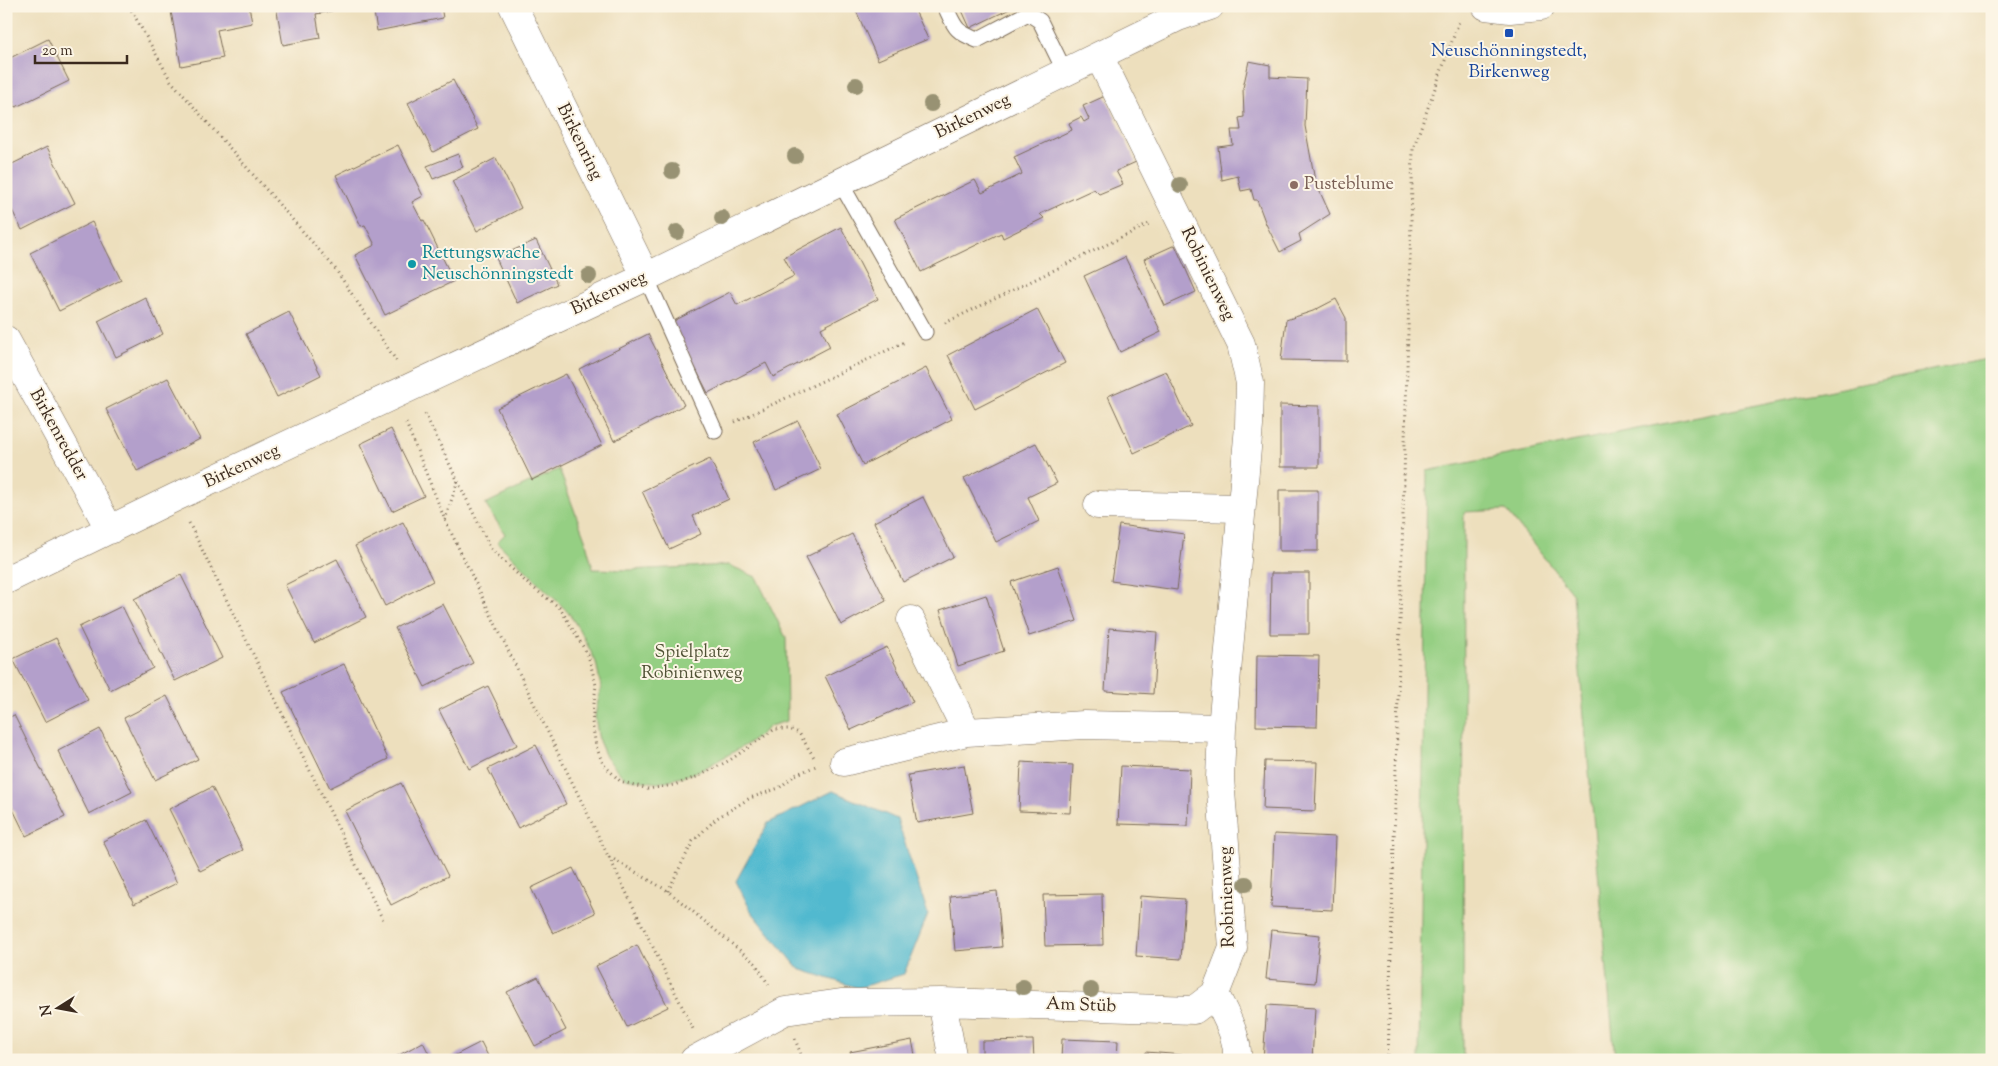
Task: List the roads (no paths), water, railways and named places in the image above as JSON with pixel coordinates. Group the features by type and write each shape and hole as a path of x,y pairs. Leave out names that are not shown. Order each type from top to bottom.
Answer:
{"street":[{"name":"Birkenring","path":"513,6 646,277"},
{"name":"Birkenweg","path":"6,580 176,497 646,277 1178,17 1210,6"},
{"path":"1474,10 1541,6"},
{"name":"Robinienweg","path":"1100,56 1241,344 1250,383 1249,426 1240,508 1222,728 1220,778 1233,948 1214,994"},
{"name":"Birkenredder","path":"6,340 110,530"},
{"path":"1098,505 1240,508"},
{"path":"911,620 967,732"},
{"path":"844,762 967,732 1084,725 1222,728"},
{"path":"1214,994 1231,1029 1238,1052 1237,1060"},
{"name":"Am Stüb","path":"699,1057 785,1011 841,1003 942,1002 1194,1010 1214,994"},
{"path":"942,1002 953,1060"}],"lane":[{"path":"945,6 954,26 960,34 977,40 1028,14 1040,21 1065,72"},
{"path":"840,182 925,332"},
{"path":"646,277 715,431"}],"water":[{"path":"833,791 897,819 928,914 904,974 858,988 799,969 751,911 736,881 768,823"}],"place":[{"name":"Neuschönningstedt, Birkenweg","path":"1509,33"},
{"name":"Pusteblume","path":"1294,185"},
{"name":"Rettungswache Neuschönningstedt","path":"412,264"}],"park label":[{"name":"Spielplatz Robinienweg","path":"692,663"}]}
